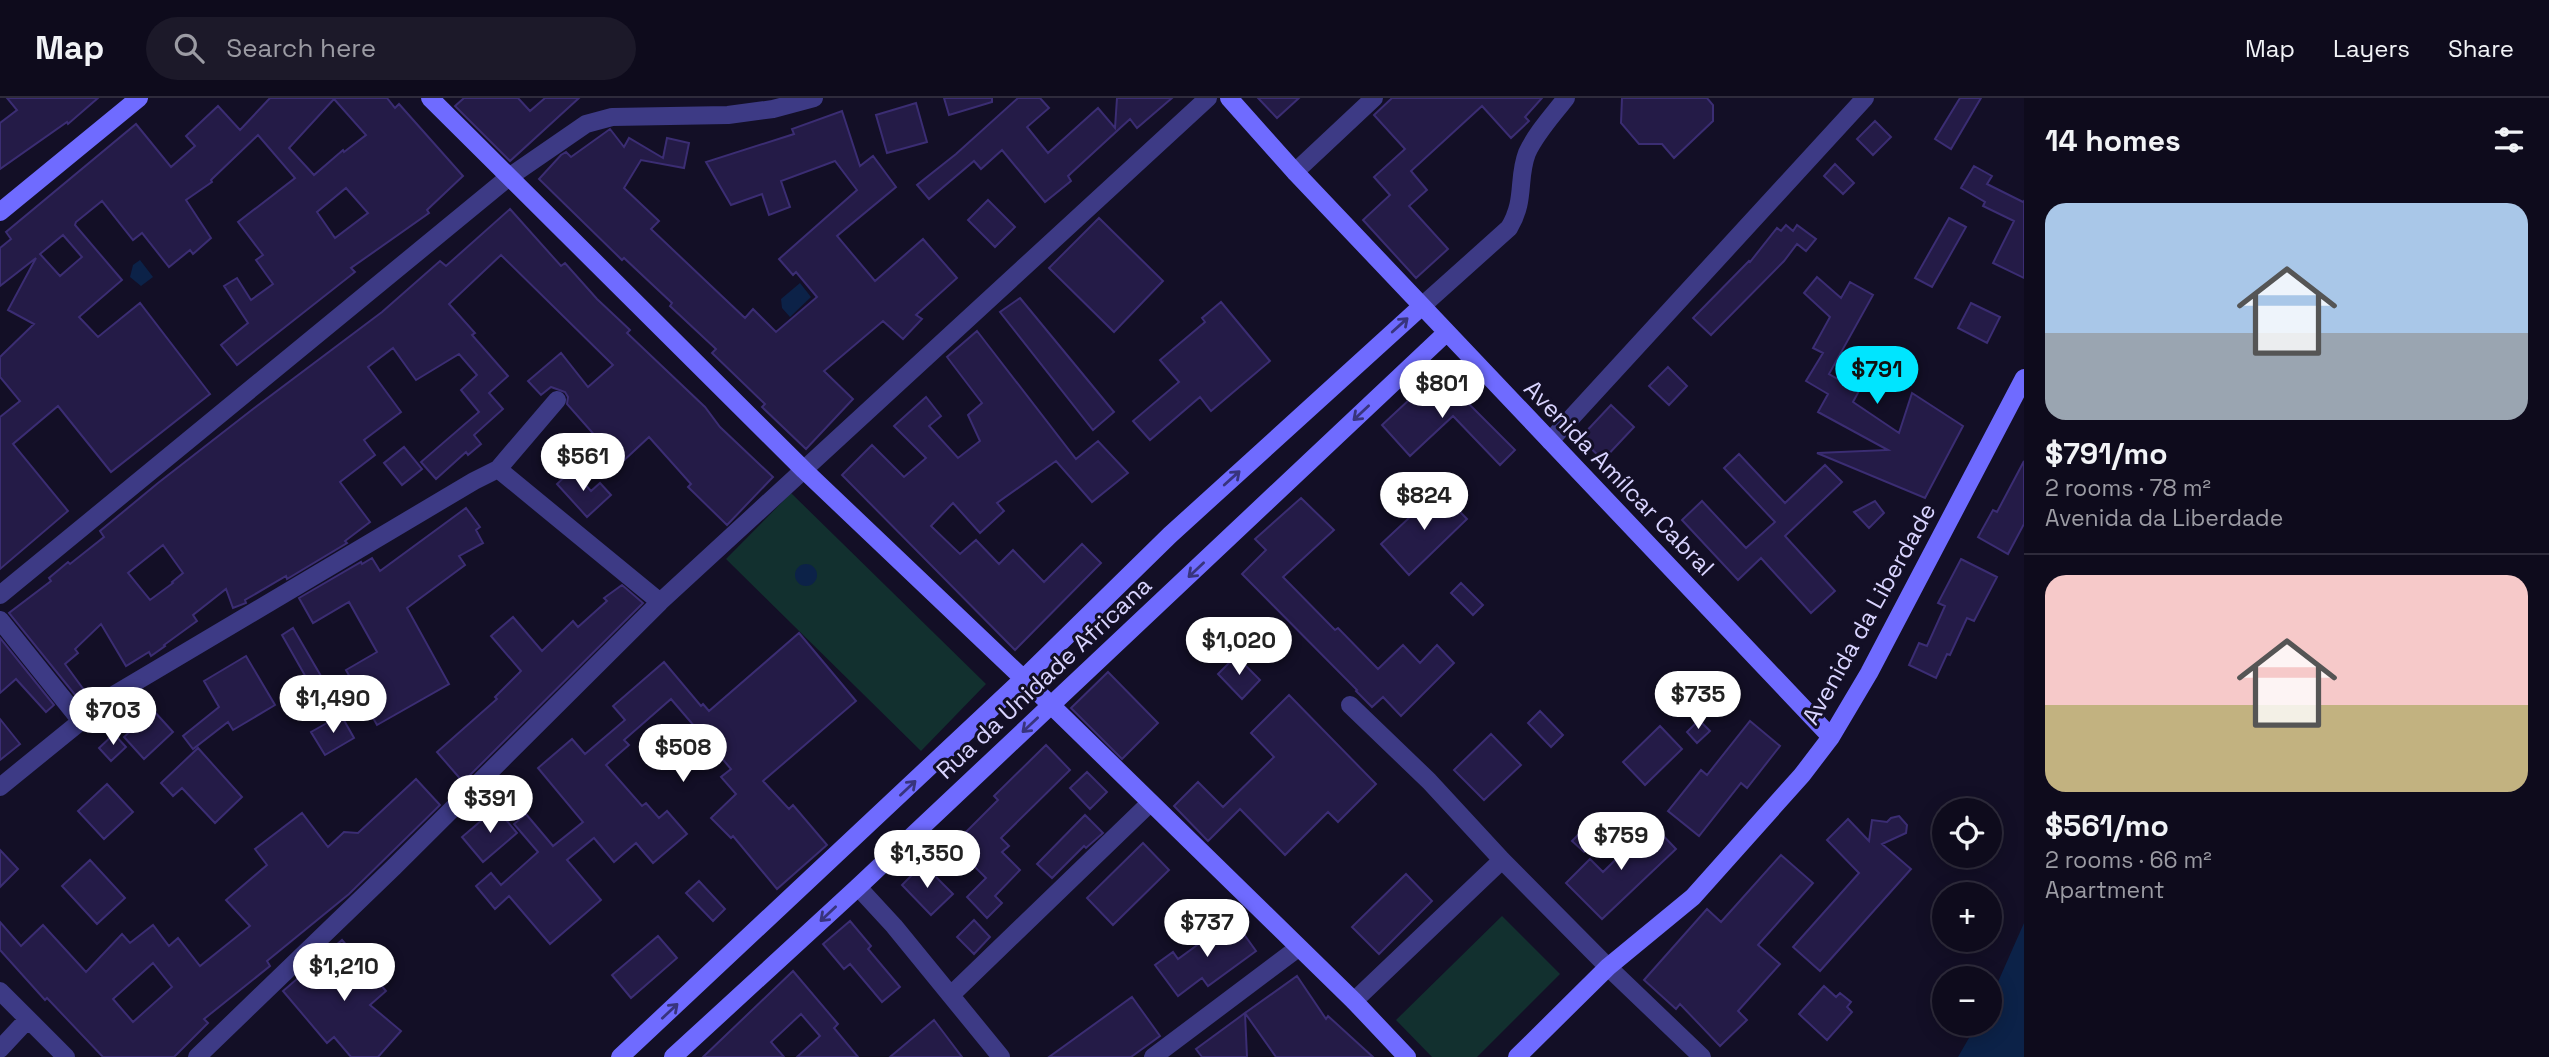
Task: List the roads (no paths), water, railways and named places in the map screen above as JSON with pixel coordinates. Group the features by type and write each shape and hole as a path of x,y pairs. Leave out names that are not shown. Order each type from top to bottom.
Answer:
{"street":[{"path":"0,212 139,98"},
{"path":"430,98 804,470 1024,678 1354,1001 1407,1057"},
{"path":"197,1057 394,867 660,602 1208,98"},
{"name":"Avenida Amílcar Cabral","path":"1229,98 1446,333 1831,737"},
{"path":"1295,172 1374,98"},
{"path":"1422,306 1509,228 1518,215 1527,154 1566,98"},
{"path":"1550,441 1865,98"},
{"path":"0,595 509,177 586,124 611,117 728,115 774,108 808,99"},
{"name":"Rua da Unidade Africana","path":"620,1057 1024,678 1170,535 1422,306"},
{"name":"Rua da Unidade Africana","path":"673,1057 858,887 1446,333"},
{"name":"Avenida da Liberdade","path":"1517,1057 1608,967 1693,897 1801,775 1831,737 1869,673 2024,378"},
{"path":"0,788 112,696 225,626 498,469 557,400"},
{"path":"498,469 660,602"},
{"path":"0,620 81,721"},
{"path":"1350,705 1429,781 1502,860 1608,967 1702,1057"},
{"path":"951,995 1150,803"},
{"path":"1354,1001 1502,860"},
{"path":"858,887 1002,1057"},
{"path":"1153,1057 1298,948"},
{"path":"0,991 66,1057"},
{"path":"0,1049 28,1019"}],"water":[{"path":"140,260 153,277 141,286 130,277 133,265"},
{"path":"800,283 811,297 790,317 782,308 781,299"},
{"path":"806,564 814,567 817,575 814,583 806,586 798,583 795,575 798,567"},
{"path":"2024,923 2024,1057 1958,1057 1970,1036 2002,1036 2002,973"}]}
